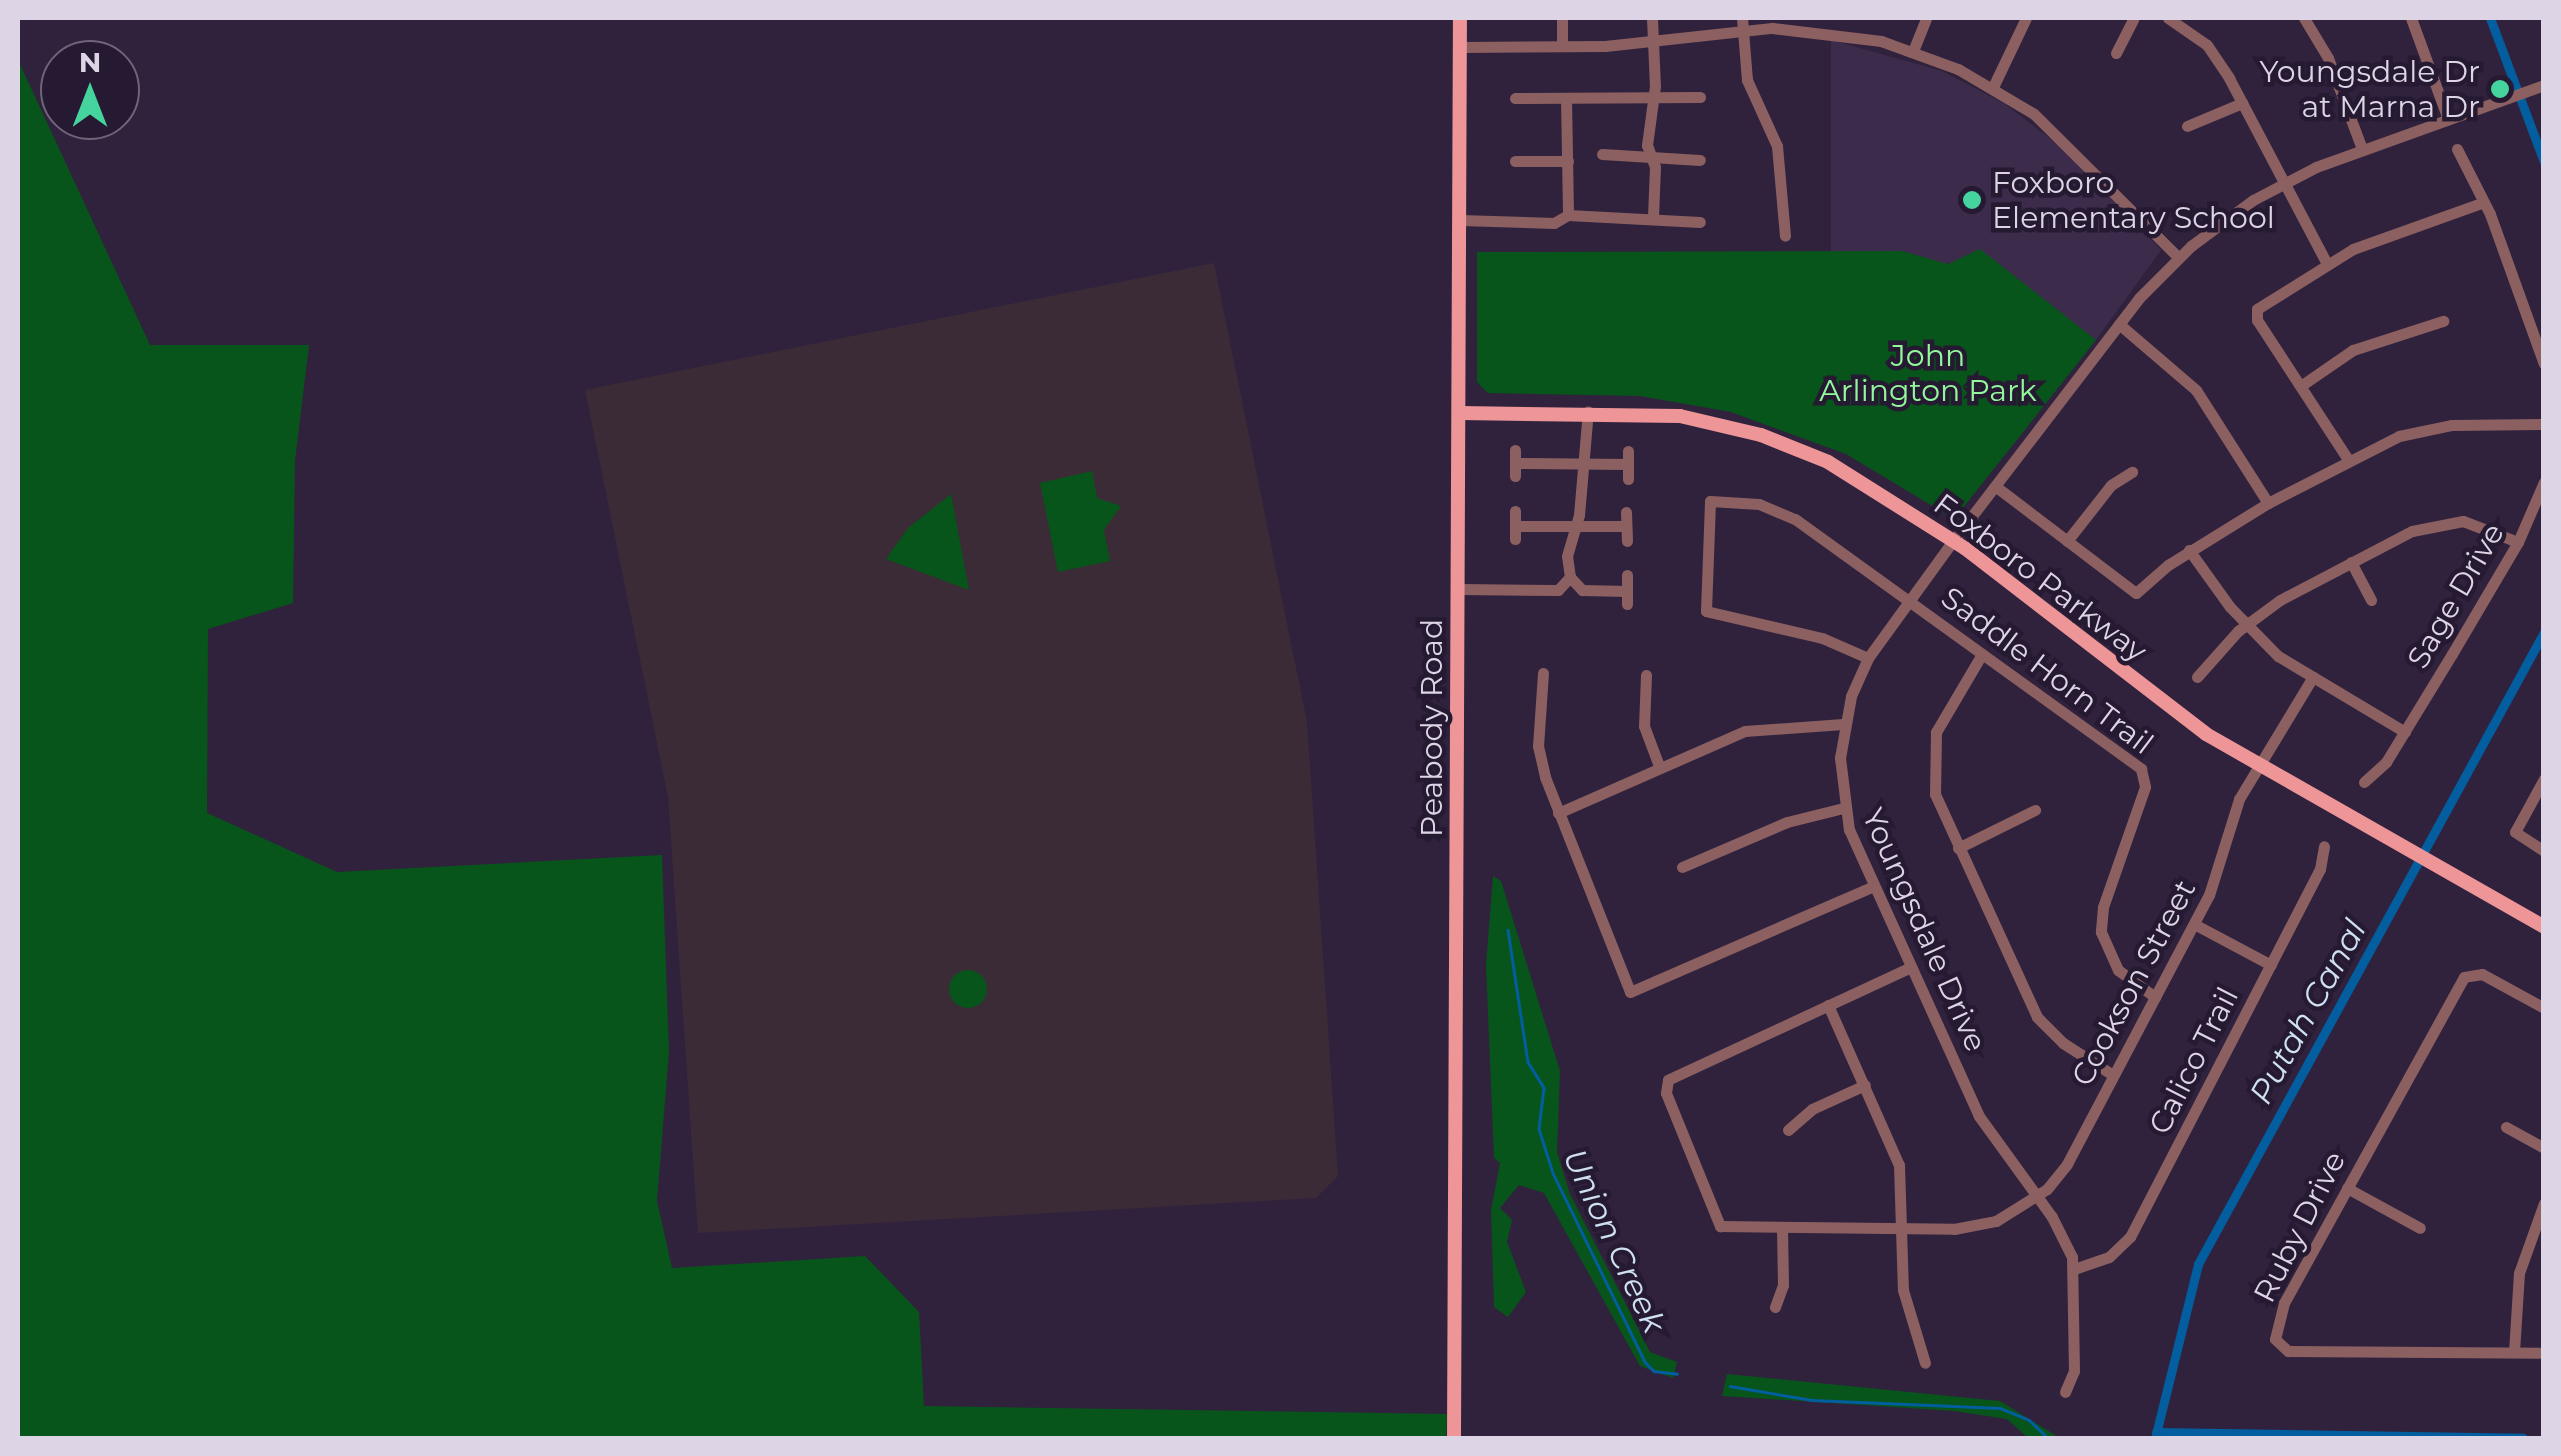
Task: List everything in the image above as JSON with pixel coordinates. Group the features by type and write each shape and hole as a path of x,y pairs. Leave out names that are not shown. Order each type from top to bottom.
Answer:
{"main road":[{"name":"Peabody Road","path":"1454,1438 1460,18"},
{"name":"Foxboro Parkway","path":"1460,413 1588,411 1680,416 1797,448 1952,542 2142,688 2258,766 2544,927"}],"street":[{"path":"1562,18 1562,46"},
{"path":"1652,18 1652,216"},
{"path":"1913,51 1926,18"},
{"path":"1993,87 2026,18"},
{"path":"2116,53 2134,18"},
{"path":"2168,18 2206,45 2242,103 2326,262"},
{"path":"2304,18 2328,58 2362,149"},
{"path":"2411,18 2448,119"},
{"path":"1460,47 1654,40 1742,23 1830,25 1913,51 1993,87 2075,148 2178,257"},
{"path":"1742,23 1747,80 1777,146 1785,236"},
{"name":"Youngsdale Drive","path":"2074,1269 2066,1242 1988,1135 1874,886 1843,808 1843,724 1868,658 2119,324 2178,257 2283,183 2362,149 2537,87"},
{"path":"1515,98 1700,97"},
{"path":"1566,98 1568,215"},
{"path":"2187,126 2242,103"},
{"path":"2457,150 2484,202 2544,364"},
{"path":"1602,154 1700,160"},
{"path":"1515,161 1568,161"},
{"path":"2349,461 2256,315 2326,262 2484,202"},
{"path":"1460,220 1554,223 1568,215 1652,216 1700,222"},
{"path":"2302,385 2353,350 2443,321"},
{"path":"2119,324 2196,390 2268,503"},
{"path":"1588,411 1576,526 1567,556 1570,577 1582,590 1627,598 1627,575"},
{"path":"1995,486 2136,593 2189,550 2268,503 2349,461 2424,429 2544,424"},
{"path":"1515,463 1582,463 1628,457 1628,479"},
{"path":"2067,541 2111,485 2132,472"},
{"name":"Sage Drive","path":"2364,782 2405,732 2518,542 2544,482"},
{"name":"Saddle Horn Trail","path":"1868,658 1804,632 1706,610 1706,505 1737,500 1776,510 1910,600 2146,774 2103,907 2101,932 2118,970 2155,996"},
{"path":"1515,512 1515,532 1626,526"},
{"path":"1626,512 1626,541"},
{"path":"2197,677 2246,624 2351,562 2442,522 2476,523 2518,542"},
{"path":"2189,550 2246,624 2278,656 2405,732"},
{"path":"2351,562 2370,600"},
{"path":"1459,589 1558,590 1570,577"},
{"path":"1982,654 1948,702 1933,747 1935,794 2037,1017 2063,1043 2113,1076"},
{"path":"1543,674 1538,746 1558,813 1623,983 1634,993 1874,886"},
{"path":"1646,675 1644,726 1659,766"},
{"name":"Cookson Street","path":"2037,1198 2067,1164 2216,879 2231,817 2313,677"},
{"path":"1558,813 1745,731 1843,724"},
{"path":"2544,779 2516,832 2544,851"},
{"path":"1682,868 1787,822 1843,808"},
{"path":"1958,848 2034,810"},
{"name":"Calico Trail","path":"2074,1269 2109,1257 2130,1237 2320,869 2324,846"},
{"path":"2194,924 2272,965"},
{"path":"1911,966 1674,1076 1665,1086 1716,1222 1782,1229 1901,1230 1986,1224 2037,1198"},
{"name":"Ruby Drive","path":"2544,1008 2482,974 2464,977 2284,1303 2274,1338 2278,1348 2544,1352"},
{"path":"1828,1005 1899,1165 1904,1290 1925,1363"},
{"path":"1788,1130 1812,1108 1865,1085"},
{"path":"2506,1127 2544,1148"},
{"path":"2347,1188 2420,1228"},
{"path":"2514,1352 2519,1273 2544,1203"},
{"path":"1776,1307 1782,1229"},
{"path":"2066,1392 2074,1371 2074,1269"}],"shaded area":[{"name":"Foxboro Elementary School","path":"1831,40 1942,71 2005,104 2066,151 2161,250 2096,340 1966,261 1943,264 1902,251 1831,253"},
{"path":"1214,263 1307,722 1338,1176 1316,1198 698,1233 668,797 585,390"}],"green space":[{"path":"18,60 40,108 40,140 55,140 150,345 309,345 295,461 293,603 208,629 207,813 337,872 662,855 669,1051 657,1201 672,1268 865,1256 919,1312 924,1406 1447,1414 1446,1438 18,1438"},
{"name":"John Arlington Park","path":"1980,249 2096,340 1954,519 1846,454 1731,412 1640,396 1488,393 1477,382 1477,252 1902,251 1948,264"},
{"path":"1092,471 1097,498 1121,506 1104,530 1110,561 1058,572 1040,483"},
{"path":"951,494 969,590 886,559 908,528"},
{"path":"1493,876 1501,881 1560,1071 1557,1152 1570,1194 1650,1352 1677,1362 1673,1378 1640,1366 1544,1193 1519,1185 1500,1208 1512,1220 1507,1242 1526,1292 1508,1317 1494,1307 1491,1210 1500,1163 1494,1158 1486,965"},
{"path":"968,970 982,975 987,989 982,1003 968,1008 954,1003 949,989 954,975"},
{"path":"1727,1374 2000,1401 2060,1438 2028,1438 2007,1419 1954,1411 1722,1396"}],"waterway":[{"name":"Putah Canal","path":"2490,18 2544,162"},
{"name":"Putah Canal","path":"2155,1438 2198,1264 2544,632"},
{"name":"Union Creek","path":"1508,930 1528,1062 1544,1088 1539,1129 1553,1173 1645,1362 1654,1371 1677,1374"},
{"name":"Union Creek","path":"1730,1386 1812,1400 2000,1408 2029,1420 2048,1438"},
{"path":"2156,1432 2523,1438"}],"place":[{"name":"Youngsdale Dr at Marna Dr","path":"2500,89"},
{"name":"Foxboro Elementary School","path":"1972,200"}]}
